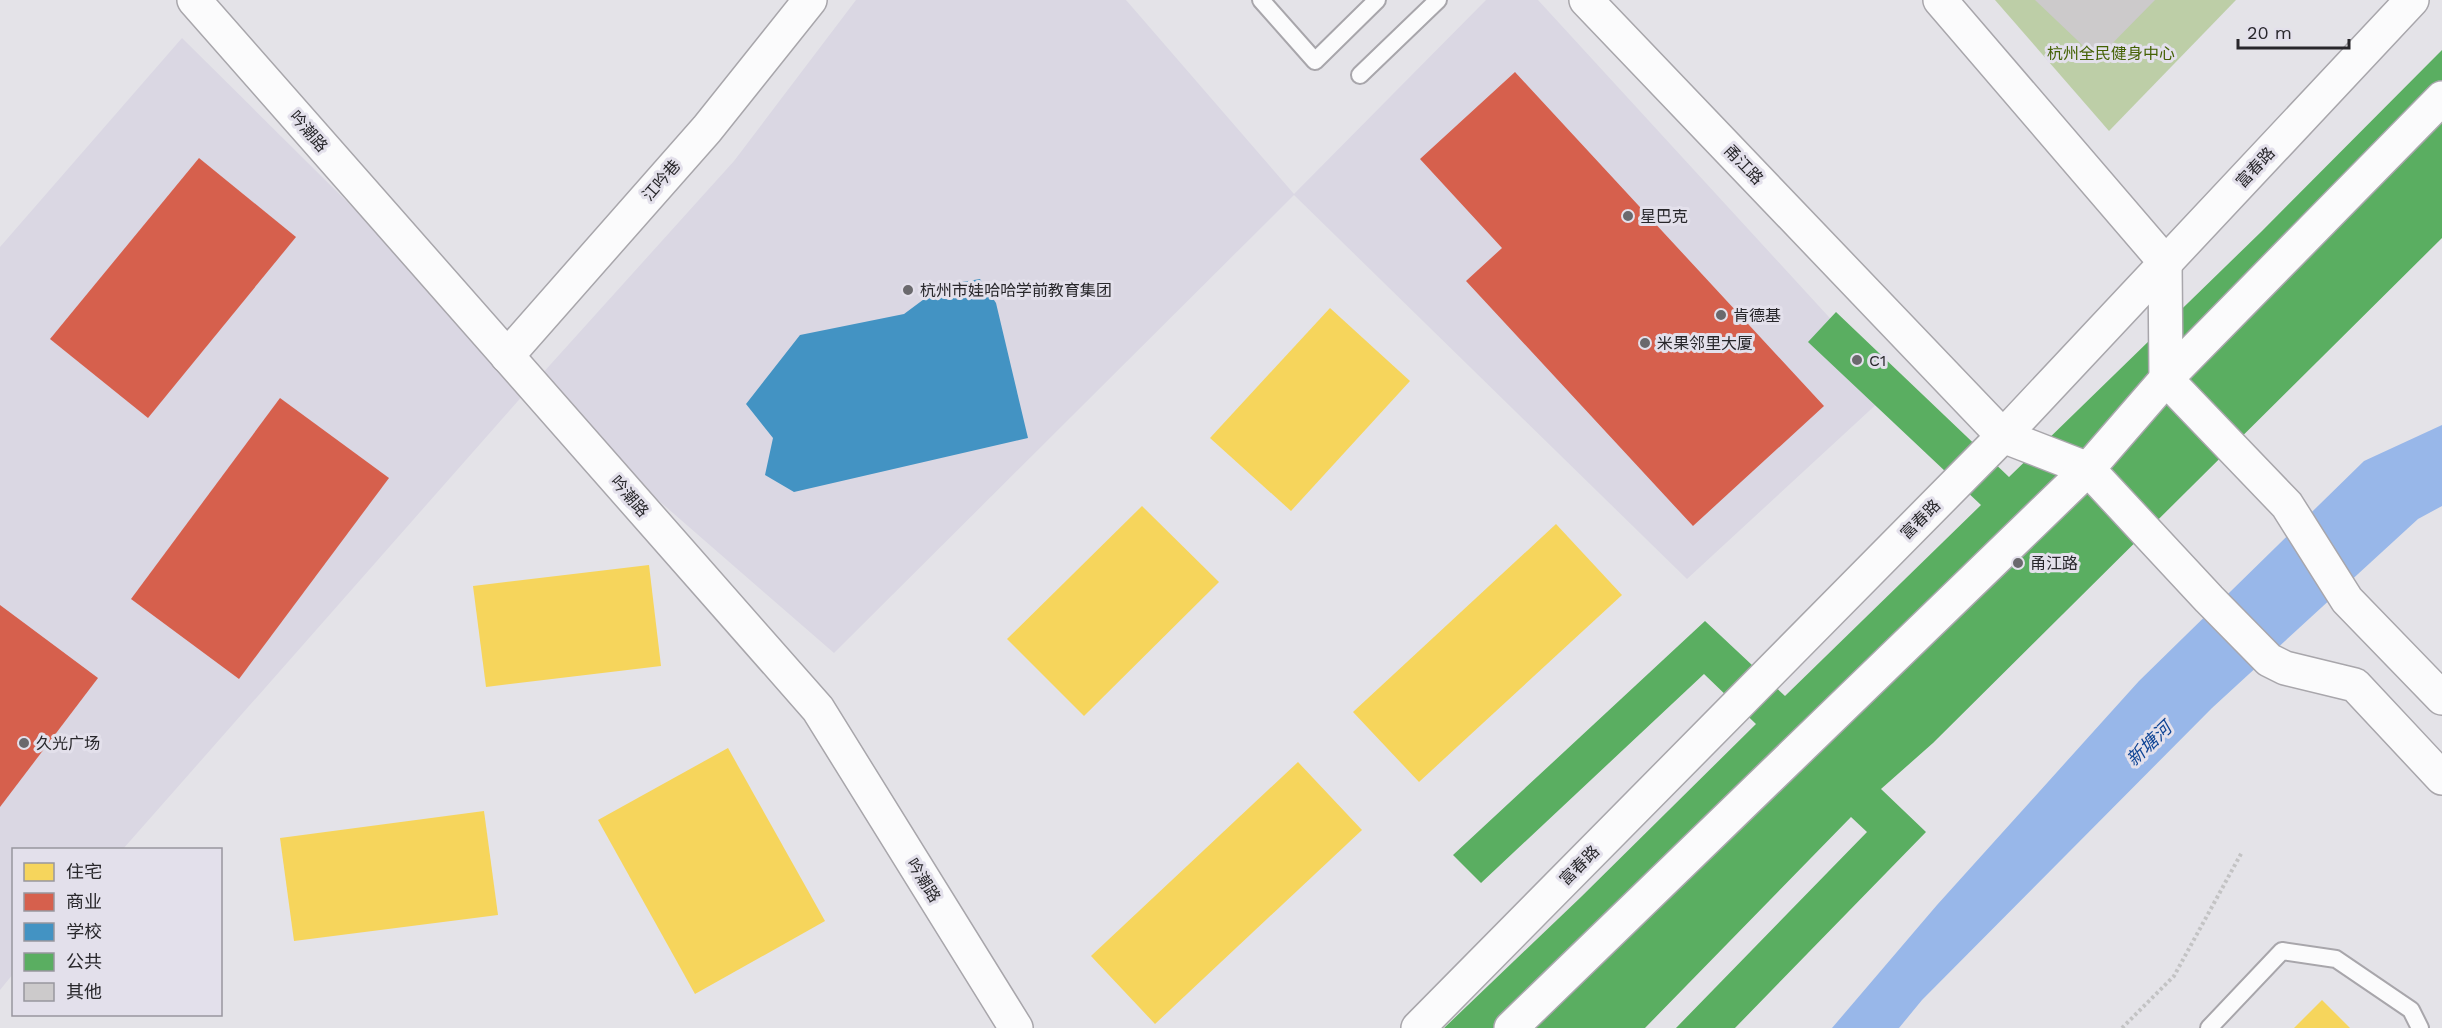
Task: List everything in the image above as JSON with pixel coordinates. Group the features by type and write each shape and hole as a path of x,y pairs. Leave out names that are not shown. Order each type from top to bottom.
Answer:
{"street":[{"name":"吟潮路","path":"194,0 818,709 1016,1028"},
{"name":"江吟巷","path":"507,356 707,129 810,0"},
{"name":"甬江路","path":"1586,0 2003,435 2088,469 2209,599 2270,660 2285,668 2355,685 2442,778"},
{"path":"1940,0 2165,262 2166,379 2287,505 2347,600 2442,698"},
{"name":"富春路","path":"1418,1028 2003,435 2412,0"},
{"path":"1511,1028 2088,469 2166,379 2442,98"}],"lane":[{"path":"1261,0 1315,61 1377,0"},
{"path":"1360,75 1437,0"},
{"path":"2209,1028 2282,951 2336,959 2411,1010 2420,1028"}],"path":[{"path":"2122,1028 2174,976 2242,852"}],"shaded area":[{"name":"杭州市娃哈哈学前教育集团","path":"856,0 1126,0 1294,194 1486,0 1538,0 1894,388 1687,579 1294,195 834,653 551,407 532,385 734,161"},
{"name":"久光广场","path":"182,38 532,385 124,848 12,848 12,975 0,990 0,247"}],"green space":[{"name":"杭州全民健身中心","path":"1995,0 2236,0 2109,131"}],"water":[{"name":"新塘河","path":"2442,425 2442,506 2418,519 2212,708 1922,1000 1899,1028 1832,1028 1937,905 2139,681 2364,461"}],"building: 住宅":[{"path":"1330,308 1410,381 1291,511 1210,438"},
{"path":"1142,506 1219,582 1084,716 1007,639"},
{"path":"1556,524 1622,595 1419,782 1353,712"},
{"path":"649,565 661,666 486,687 473,586"},
{"path":"728,748 825,921 695,994 598,820"},
{"path":"1298,762 1362,830 1155,1024 1091,956"},
{"path":"484,811 498,915 294,941 280,838"},
{"path":"2322,1000 2350,1028 2294,1028"}],"building: 商业":[{"name":"米果邻里大厦","path":"1515,72 1824,406 1693,526 1466,281 1502,248 1420,159"},
{"path":"199,158 296,237 148,418 50,339"},
{"path":"280,398 389,478 239,679 131,599"},
{"name":"久光广场","path":"0,605 98,678 0,807"}],"building: 学校":[{"path":"980,279 996,303 1028,438 794,492 765,475 773,438 746,404 800,335 904,314 943,285"}],"building: 公共":[{"name":"甬江路","path":"2442,50 2442,238 1933,743 1881,789 1926,832 1735,1028 1676,1028 1867,832 1851,817 1645,1028 1444,1028 1756,724 1704,674 1481,883 1453,855 1705,621 1785,696 1981,505 1808,342 1836,312 2009,477 2262,231"}],"building: 其他":[{"path":"2035,0 2155,0 2097,59"}],"place":[{"name":"星巴克","path":"1628,216"},
{"name":"杭州市娃哈哈学前教育集团","path":"908,290"},
{"name":"肯德基","path":"1721,315"},
{"name":"米果邻里大厦","path":"1645,343"},
{"name":"C1","path":"1857,360"},
{"name":"甬江路","path":"2018,563"},
{"name":"久光广场","path":"24,743"}]}
